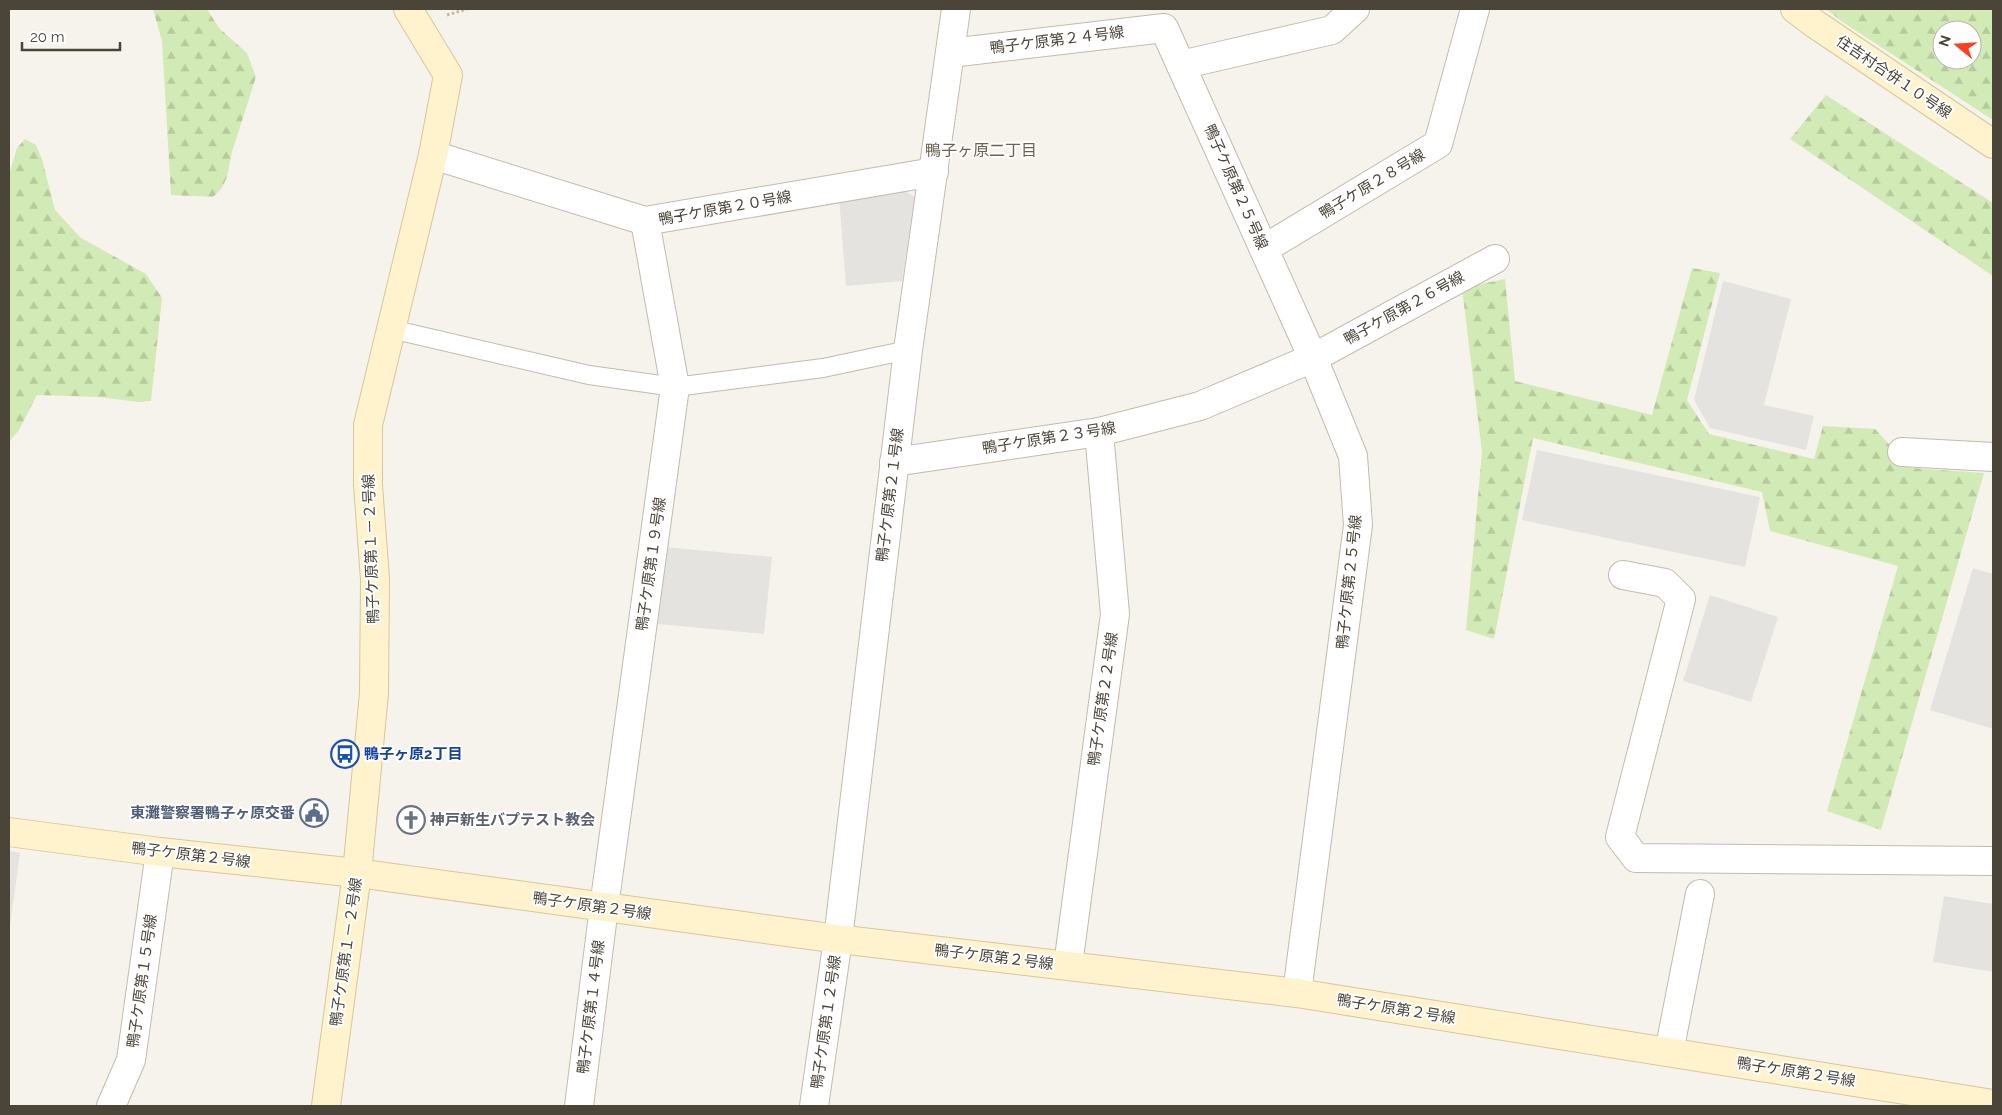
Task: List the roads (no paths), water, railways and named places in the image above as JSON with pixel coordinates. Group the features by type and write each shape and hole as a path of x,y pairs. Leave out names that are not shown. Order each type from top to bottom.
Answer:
{"street":[{"name":"鴨子ケ原第１－２号線","path":"326,1106 356,873 374,692 375,579 368,485 368,425 433,155 448,76 408,9"},
{"name":"鴨子ケ原第２１号線","path":"838,939 908,350 956,9"},
{"path":"1181,65 1332,30 1355,9"},
{"name":"鴨子ケ原２８号線","path":"1264,249 1438,144 1475,9"},
{"name":"住吉村合併１０号線","path":"1795,9 1993,144"},
{"name":"鴨子ケ原第２４号線","path":"950,53 1164,28"},
{"name":"鴨子ケ原第２５号線","path":"1164,28 1313,358 1354,456 1358,524 1297,993"},
{"name":"鴨子ケ原第２０号線","path":"433,155 645,221 934,172"},
{"name":"鴨子ケ原第１９号線","path":"604,908 675,387 645,221"},
{"name":"鴨子ケ原第２６号線","path":"1313,358 1495,258"},
{"name":"鴨子ケ原第２３号線","path":"894,462 1099,432 1200,406 1313,358"},
{"name":"鴨子ケ原第２２号線","path":"1068,965 1115,614 1099,432"},
{"path":"1902,452 1993,457"},
{"path":"1624,575 1665,583 1681,599 1620,837 1636,858 1993,861"},
{"name":"鴨子ケ原第２号線","path":"9,832 160,852 356,873 838,939 1297,993 1980,1103"},
{"name":"鴨子ケ原第１５号線","path":"110,1106 131,1060 160,852"},
{"path":"1669,1052 1700,894"},
{"name":"鴨子ケ原第１４号線","path":"579,1106 604,908"},
{"name":"鴨子ケ原第１２号線","path":"814,1106 838,939"}],"lane":[{"path":"391,329 589,375 675,387 823,368 908,350"}],"place":[{"name":"鴨子ヶ原2丁目","path":"345,754"},
{"name":"東灘警察署鴨子ヶ原交番","path":"314,813"},
{"name":"神戸新生バプテスト教会","path":"411,820"}],"district":[{"name":"鴨子ヶ原二丁目","path":"981,150"}]}
